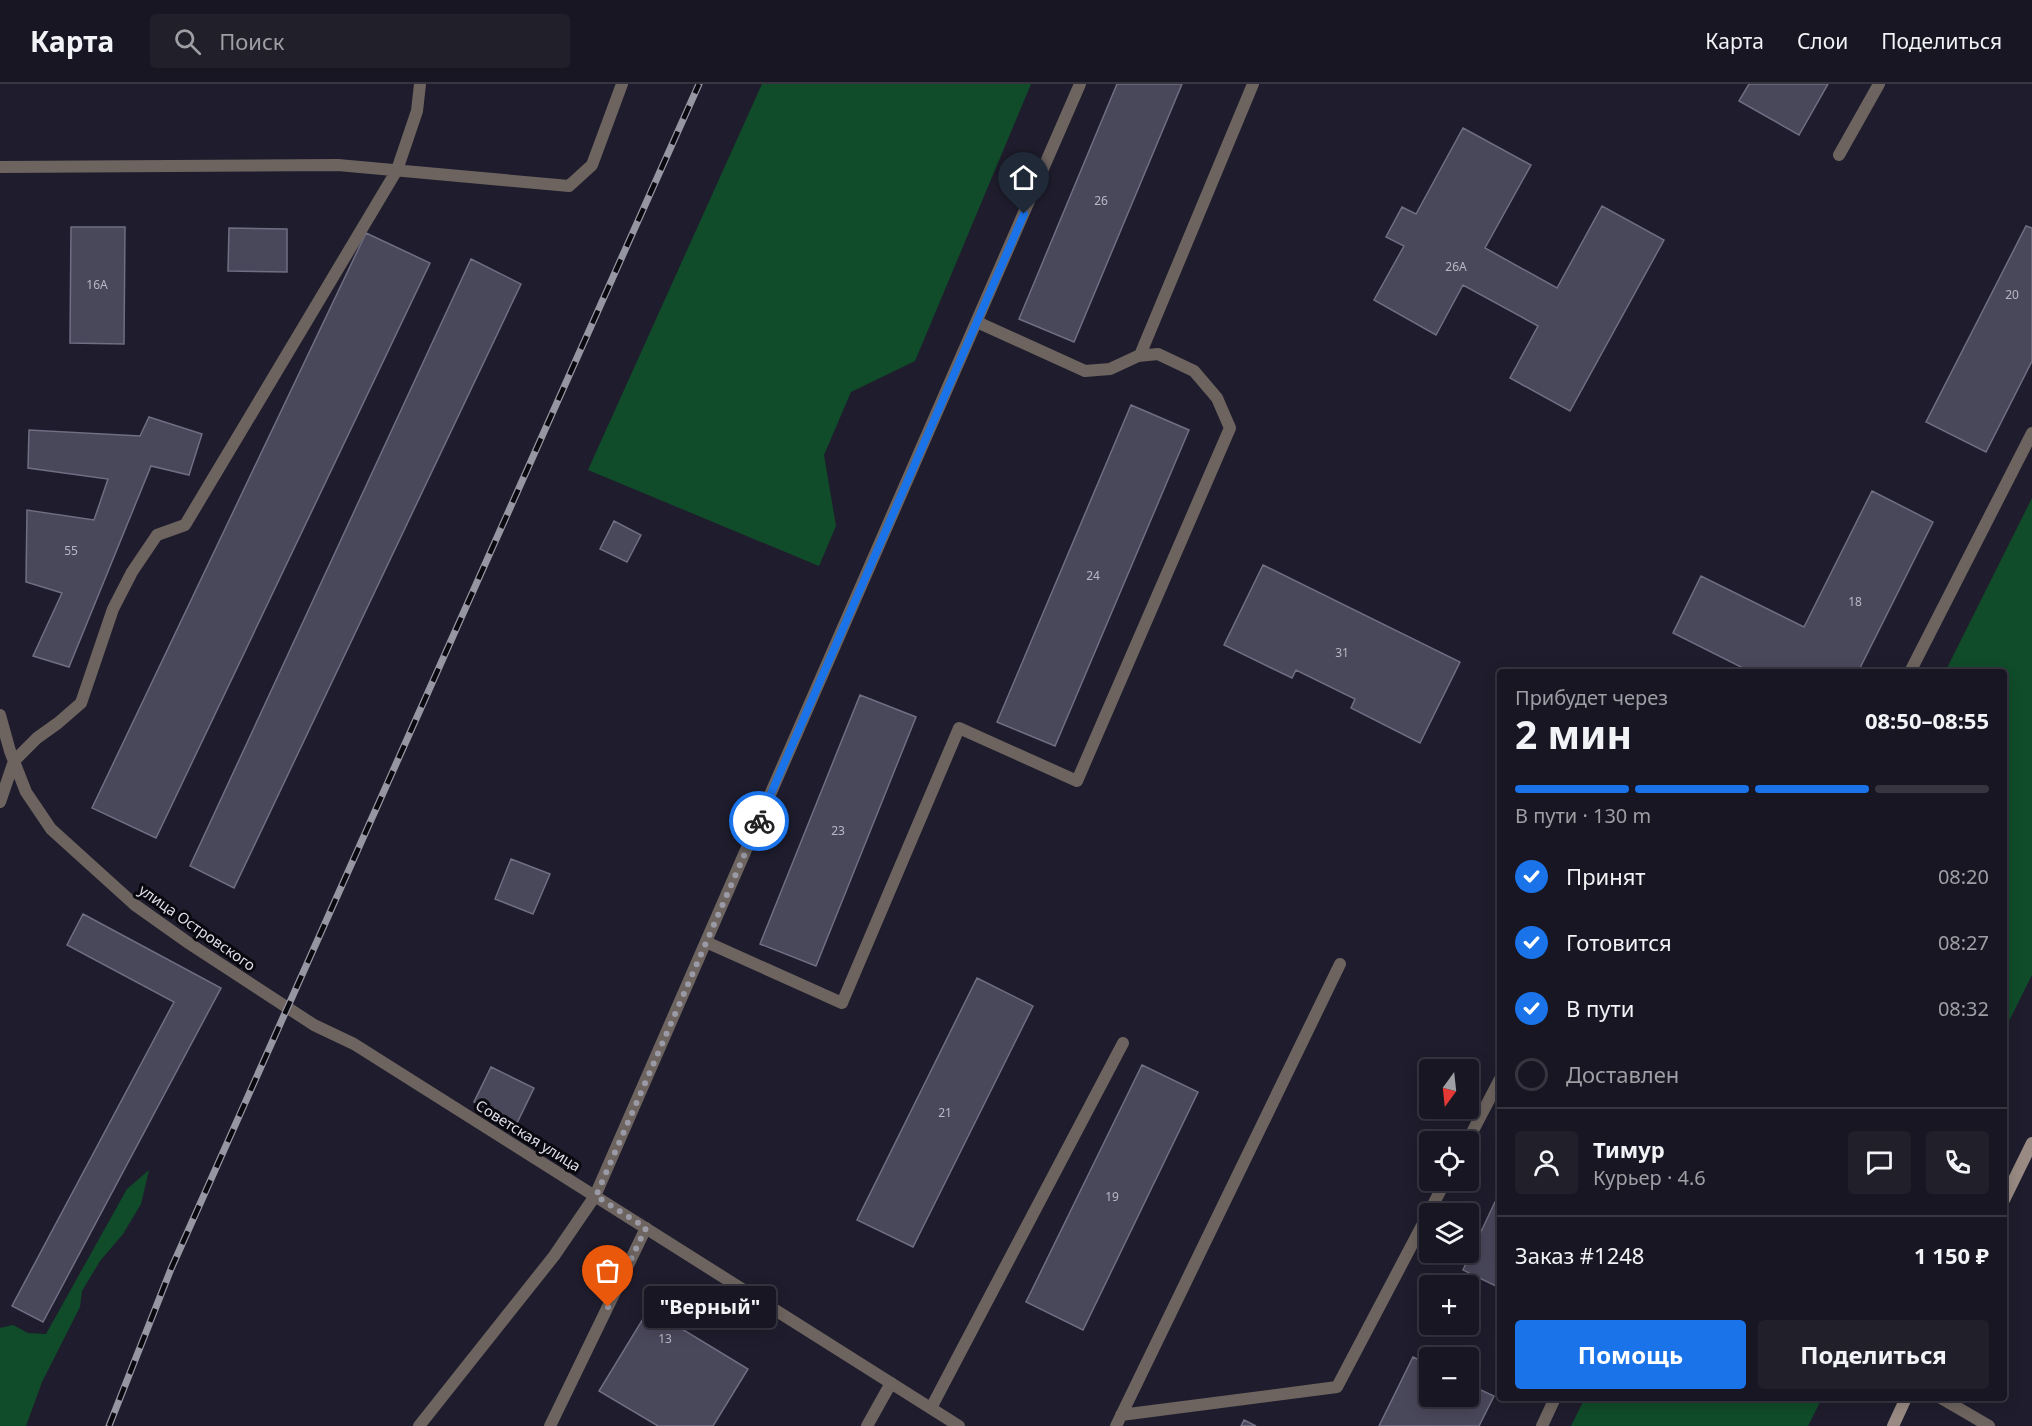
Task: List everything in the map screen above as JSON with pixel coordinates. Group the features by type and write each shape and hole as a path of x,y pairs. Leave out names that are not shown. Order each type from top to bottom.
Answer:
{"street":[{"path":"0,802 14,761 37,738 81,703 113,609 132,572 157,535 185,525 397,170 417,111 420,84"},
{"path":"0,167 338,165 569,186 592,165 622,84"},
{"path":"419,1426 554,1256 596,1196 1080,84"},
{"path":"1140,355 1253,84"},
{"path":"1839,155 1879,84"},
{"path":"706,942 842,1003 959,728 1077,781 1230,428 1217,398 1194,371 1158,354 1140,355 1110,369 1085,371 977,322"},
{"path":"1912,669 2032,433"},
{"name":"улица Островского","path":"0,715 26,792 51,829 135,905 314,1025 354,1044"},
{"path":"1119,1421 1340,964"},
{"path":"931,1408 1123,1043"},
{"name":"Советская улица","path":"354,1044 959,1426"},
{"path":"1473,1131 1497,1085"},
{"path":"2007,1194 2032,1143"},
{"path":"1119,1421 1337,1387 1440,1191"},
{"path":"550,1426 646,1228"},
{"path":"867,1426 891,1383"},
{"path":"1542,1426 1554,1401"},
{"path":"1893,1426 1905,1401"},
{"path":"1946,1401 1989,1426"}],"green space":[{"path":"762,84 1031,84 915,361 851,392 824,455 836,526 819,566 588,470"},
{"path":"2032,498 2032,975 2007,1025 2007,669 1946,669"},
{"path":"149,1170 141,1204 123,1234 100,1261 82,1291 80,1307 42,1382 26,1426 0,1426 0,1328 13,1325 28,1333 46,1334 127,1189"},
{"path":"1584,1401 1820,1401 1808,1426 1571,1426"}],"building":[{"path":"1117,84 1182,84 1074,342 1019,319"},
{"path":"1749,84 1828,84 1799,135 1739,101"},
{"path":"1463,128 1531,165 1485,248 1557,288 1602,206 1664,240 1570,411 1510,378 1538,326 1463,285 1436,335 1374,300 1404,246 1386,237 1402,207 1416,214"},
{"path":"2026,226 2032,228 2032,361 1986,452 1926,422"},
{"path":"71,227 125,227 124,344 70,343"},
{"path":"229,228 287,229 287,272 228,271"},
{"path":"366,233 430,263 156,838 92,808"},
{"path":"471,259 521,284 234,888 190,866"},
{"path":"1131,405 1189,430 1055,746 997,722"},
{"path":"149,417 202,434 189,475 151,466 69,667 33,656 62,593 26,582 27,510 94,520 108,479 28,468 29,430 140,436"},
{"path":"1872,491 1933,522 1860,669 1745,669 1673,633 1701,576 1804,627"},
{"path":"614,521 641,535 627,562 600,549"},
{"path":"1263,565 1460,662 1420,743 1351,708 1355,699 1296,670 1292,678 1224,645"},
{"path":"860,695 916,717 816,966 760,944"},
{"path":"511,859 550,874 533,914 495,899"},
{"path":"83,914 221,988 43,1322 12,1306 174,1002 67,945"},
{"path":"977,978 1033,1006 913,1247 857,1220"},
{"path":"1142,1065 1198,1092 1083,1330 1026,1302"},
{"path":"491,1067 534,1088 517,1123 474,1102"},
{"path":"1495,1202 1497,1203 1497,1287 1479,1278 1479,1275 1463,1270 1466,1263 1479,1263 1479,1236"},
{"path":"649,1309 748,1369 713,1426 658,1426 599,1391"},
{"path":"1413,1357 1419,1360 1419,1407 1479,1407 1479,1389 1494,1396 1479,1426 1379,1426"},
{"path":"1244,1420 1256,1426 1241,1426"}],"railway":[{"path":"109,1426 171,1269 699,84"}],"way so far":[{"path":"608,1307 646,1228 596,1196 759,821"}],"place":[{"name":"\"Верный\"","path":"608,1307"}],"route":[{"path":"759,821 1024,214"}]}
